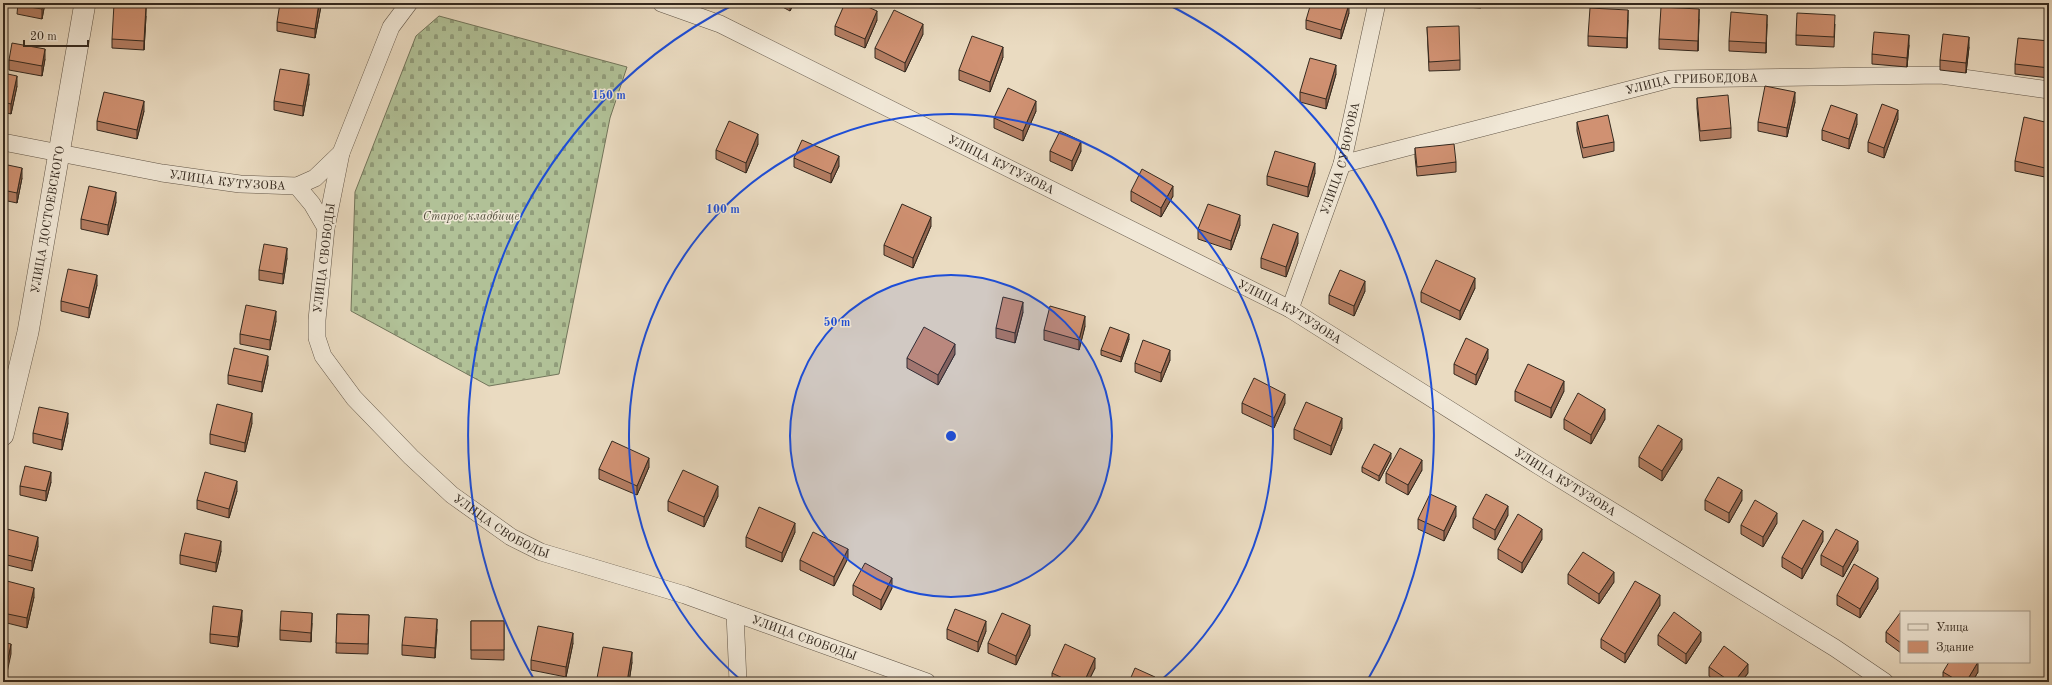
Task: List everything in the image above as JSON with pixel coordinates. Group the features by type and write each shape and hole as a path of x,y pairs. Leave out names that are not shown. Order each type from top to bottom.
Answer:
{"street":[{"name":"УЛИЦА ДОСТОЕВСКОГО","path":"3,435 28,332 85,3"},
{"name":"УЛИЦА КУТУЗОВА","path":"3,142 162,173 240,184 297,186 315,178 341,153 391,27 409,3"},
{"name":"УЛИЦА КУТУЗОВА","path":"661,3 720,24 1290,309 1532,462 1836,648 1885,682"},
{"name":"УЛИЦА СУВОРОВА","path":"1290,309 1342,164 1377,3"},
{"name":"УЛИЦА ГРИБОЕДОВА","path":"1342,164 1672,79 1940,75 2049,90"},
{"name":"УЛИЦА СВОБОДЫ","path":"341,153 326,228 317,320 317,338 323,356 354,398 411,457 452,495 511,537 541,552 686,595 927,682"},
{"path":"297,186 312,204 326,228"},
{"path":"735,613 738,682"}],"green space":[{"name":"Старое кладбище","path":"439,16 627,67 610,118 559,374 489,386 351,311 355,192 416,36"}],"building":[{"path":"18,3 43,3 42,9 17,5"},
{"path":"280,3 319,3 315,29 277,22"},
{"path":"845,3 859,3 877,11 865,39 835,26"},
{"path":"1311,3 1349,4 1341,30 1306,20"},
{"path":"114,4 146,6 144,41 112,39"},
{"path":"1661,7 1699,9 1698,41 1659,39"},
{"path":"1590,8 1628,10 1627,38 1588,36"},
{"path":"894,10 923,24 905,63 875,48"},
{"path":"1731,12 1767,15 1766,43 1729,41"},
{"path":"1797,13 1835,15 1834,37 1796,35"},
{"path":"1459,26 1460,60 1429,62 1427,27"},
{"path":"1874,32 1909,35 1907,58 1872,54"},
{"path":"1943,34 1969,37 1966,63 1940,60"},
{"path":"972,36 1003,47 990,82 959,70"},
{"path":"2018,38 2049,41 2049,68 2015,64"},
{"path":"12,43 45,49 42,66 9,60"},
{"path":"1310,58 1336,65 1326,99 1300,92"},
{"path":"280,69 309,74 303,106 274,101"},
{"path":"3,73 17,76 11,104 3,102"},
{"path":"1765,86 1795,92 1787,128 1758,122"},
{"path":"1008,88 1036,101 1023,131 994,118"},
{"path":"104,92 144,101 137,130 97,121"},
{"path":"1728,95 1731,128 1700,131 1697,98"},
{"path":"1882,104 1898,110 1884,148 1868,142"},
{"path":"1831,105 1857,114 1849,139 1822,130"},
{"path":"1608,115 1614,142 1583,148 1577,122"},
{"path":"2024,117 2049,123 2049,146 2045,168 2015,161"},
{"path":"729,121 758,134 746,163 716,150"},
{"path":"1060,131 1081,141 1072,161 1050,151"},
{"path":"802,140 839,156 831,174 794,158"},
{"path":"1454,144 1456,162 1417,167 1415,148"},
{"path":"1275,151 1315,163 1308,187 1267,176"},
{"path":"3,164 22,168 17,193 3,190"},
{"path":"1142,169 1173,186 1161,208 1131,191"},
{"path":"89,186 116,192 108,225 81,219"},
{"path":"902,204 931,217 913,258 884,245"},
{"path":"1208,204 1240,215 1231,241 1198,229"},
{"path":"1273,224 1298,233 1286,267 1261,258"},
{"path":"264,244 287,248 283,274 259,270"},
{"path":"1436,260 1475,278 1460,311 1421,292"},
{"path":"68,269 97,275 89,308 61,301"},
{"path":"1340,270 1365,281 1354,306 1329,295"},
{"path":"1003,297 1023,302 1015,333 996,328"},
{"path":"246,305 276,311 270,340 240,334"},
{"path":"1050,306 1085,316 1079,340 1044,330"},
{"path":"924,327 955,344 938,375 907,358"},
{"path":"1110,327 1129,334 1121,357 1101,350"},
{"path":"1466,338 1488,349 1476,375 1454,364"},
{"path":"1143,340 1170,350 1161,373 1135,363"},
{"path":"234,348 268,356 262,382 228,375"},
{"path":"1528,364 1564,381 1551,408 1515,391"},
{"path":"1254,378 1285,394 1274,418 1242,403"},
{"path":"1578,393 1605,409 1591,435 1564,419"},
{"path":"1306,402 1342,418 1331,446 1294,429"},
{"path":"217,404 252,413 245,443 210,434"},
{"path":"39,407 68,413 62,440 33,433"},
{"path":"1658,425 1682,439 1662,471 1639,457"},
{"path":"612,441 649,458 637,486 599,469"},
{"path":"1374,444 1391,453 1379,476 1362,467"},
{"path":"1400,448 1422,460 1408,485 1386,473"},
{"path":"25,466 51,472 46,491 20,486"},
{"path":"683,470 718,486 704,517 668,501"},
{"path":"205,472 237,481 229,509 197,500"},
{"path":"1718,477 1742,490 1729,513 1705,500"},
{"path":"1430,494 1456,506 1444,531 1418,519"},
{"path":"1486,494 1508,506 1495,530 1473,518"},
{"path":"1755,500 1777,513 1763,537 1741,525"},
{"path":"759,507 795,523 782,553 746,537"},
{"path":"1518,514 1542,529 1522,563 1498,549"},
{"path":"1803,520 1823,531 1802,569 1782,557"},
{"path":"7,529 38,537 32,561 3,554 3,546"},
{"path":"1836,529 1858,541 1843,567 1821,555"},
{"path":"813,532 848,549 834,577 800,560"},
{"path":"185,533 221,541 216,563 180,555"},
{"path":"1583,552 1614,572 1599,594 1568,574"},
{"path":"865,563 892,578 881,600 853,585"},
{"path":"1854,564 1878,578 1860,609 1837,595"},
{"path":"3,580 34,588 27,618 3,613"},
{"path":"1635,581 1660,595 1625,654 1601,639"},
{"path":"213,606 242,610 238,637 210,634"},
{"path":"955,609 986,621 978,642 947,629"},
{"path":"281,611 312,613 311,633 280,630"},
{"path":"1674,612 1701,632 1686,654 1658,635"},
{"path":"1002,613 1030,625 1016,656 988,643"},
{"path":"1900,613 1900,642 1886,632"},
{"path":"337,614 369,615 368,644 336,643"},
{"path":"405,617 437,619 435,648 402,645"},
{"path":"471,621 504,621 504,650 471,650"},
{"path":"538,626 573,633 566,667 531,660"},
{"path":"3,642 11,644 4,678 3,678"},
{"path":"1065,644 1095,658 1084,682 1071,682 1052,673"},
{"path":"1724,646 1748,664 1734,682 1731,682 1709,667"},
{"path":"603,647 632,652 627,682 616,682 597,678"},
{"path":"1948,663 1977,663 1966,682 1960,682 1943,672"},
{"path":"1135,668 1155,677 1152,682 1129,682"}]}
